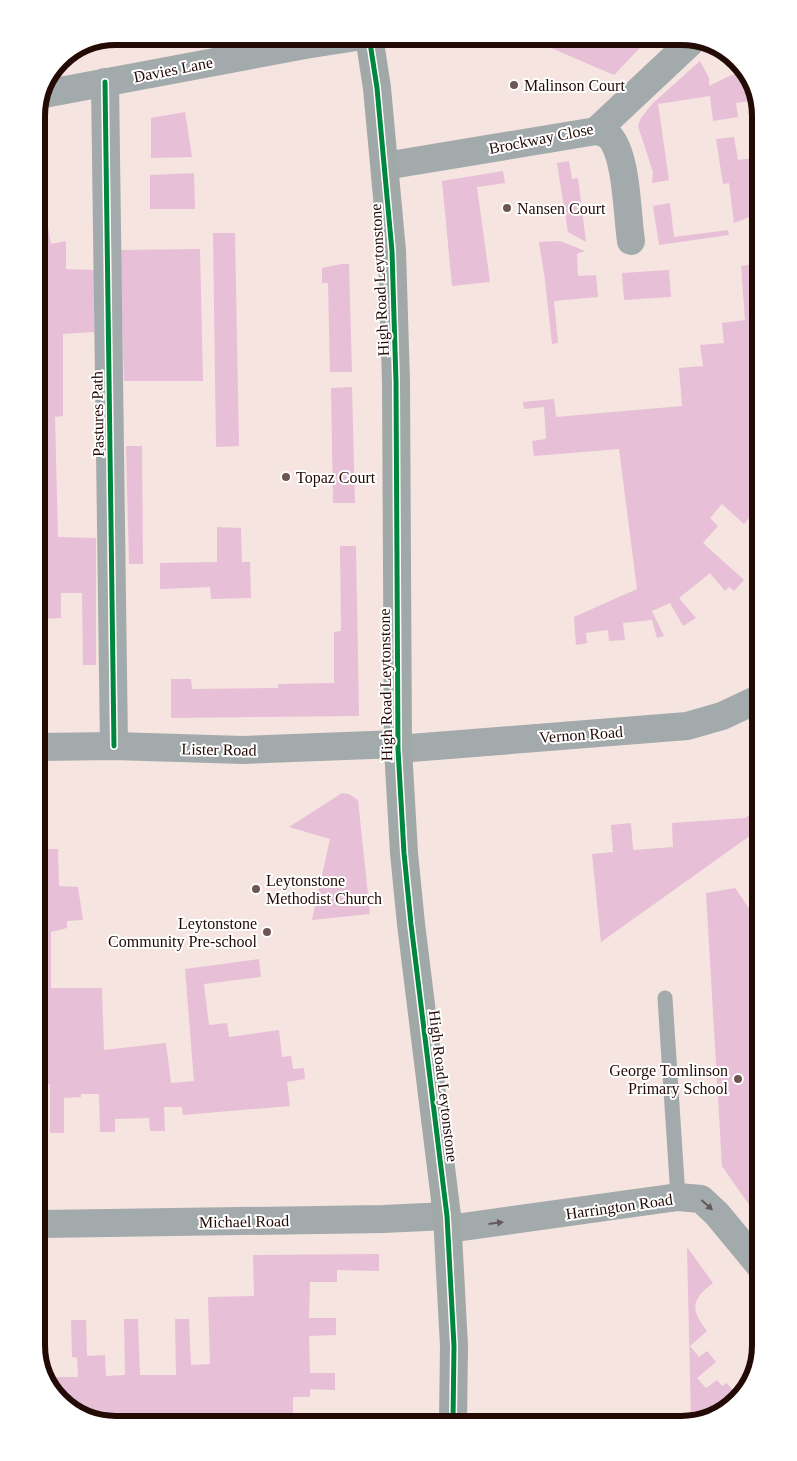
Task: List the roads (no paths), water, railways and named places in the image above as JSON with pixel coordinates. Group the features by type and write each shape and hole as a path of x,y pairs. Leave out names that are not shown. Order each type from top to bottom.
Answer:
{"street":[{"name":"Davies Lane","path":"49,91 312,45"},
{"name":"High Road Leytonstone","path":"371,45 378,88 392,251 396,382 398,746 411,924 447,1222 454,1346 453,1416"},
{"name":"Brockway Close","path":"385,166 596,131 687,45"},
{"name":"Pastures Path","path":"105,82 114,746"},
{"path":"596,131 609,136 615,144 623,168 631,241"},
{"name":"Vernon Road","path":"398,746 687,726 722,716 752,703"},
{"name":"Lister Road","path":"45,748 114,746 243,750 398,746"},
{"name":"Harrington Road","path":"447,1222 678,1197 701,1199 717,1214 752,1256"},
{"name":"Michael Road","path":"45,1224 383,1219 447,1222"}],"lane":[{"path":"666,998 678,1197"}],"place":[{"name":"Malinson Court","path":"514,85"},
{"name":"Nansen Court","path":"507,208"},
{"name":"Topaz Court","path":"286,477"},
{"name":"Leytonstone Methodist Church","path":"256,889"},
{"name":"Leytonstone Community Pre-school","path":"267,932"},
{"name":"George Tomlinson Primary School","path":"738,1079"}]}
